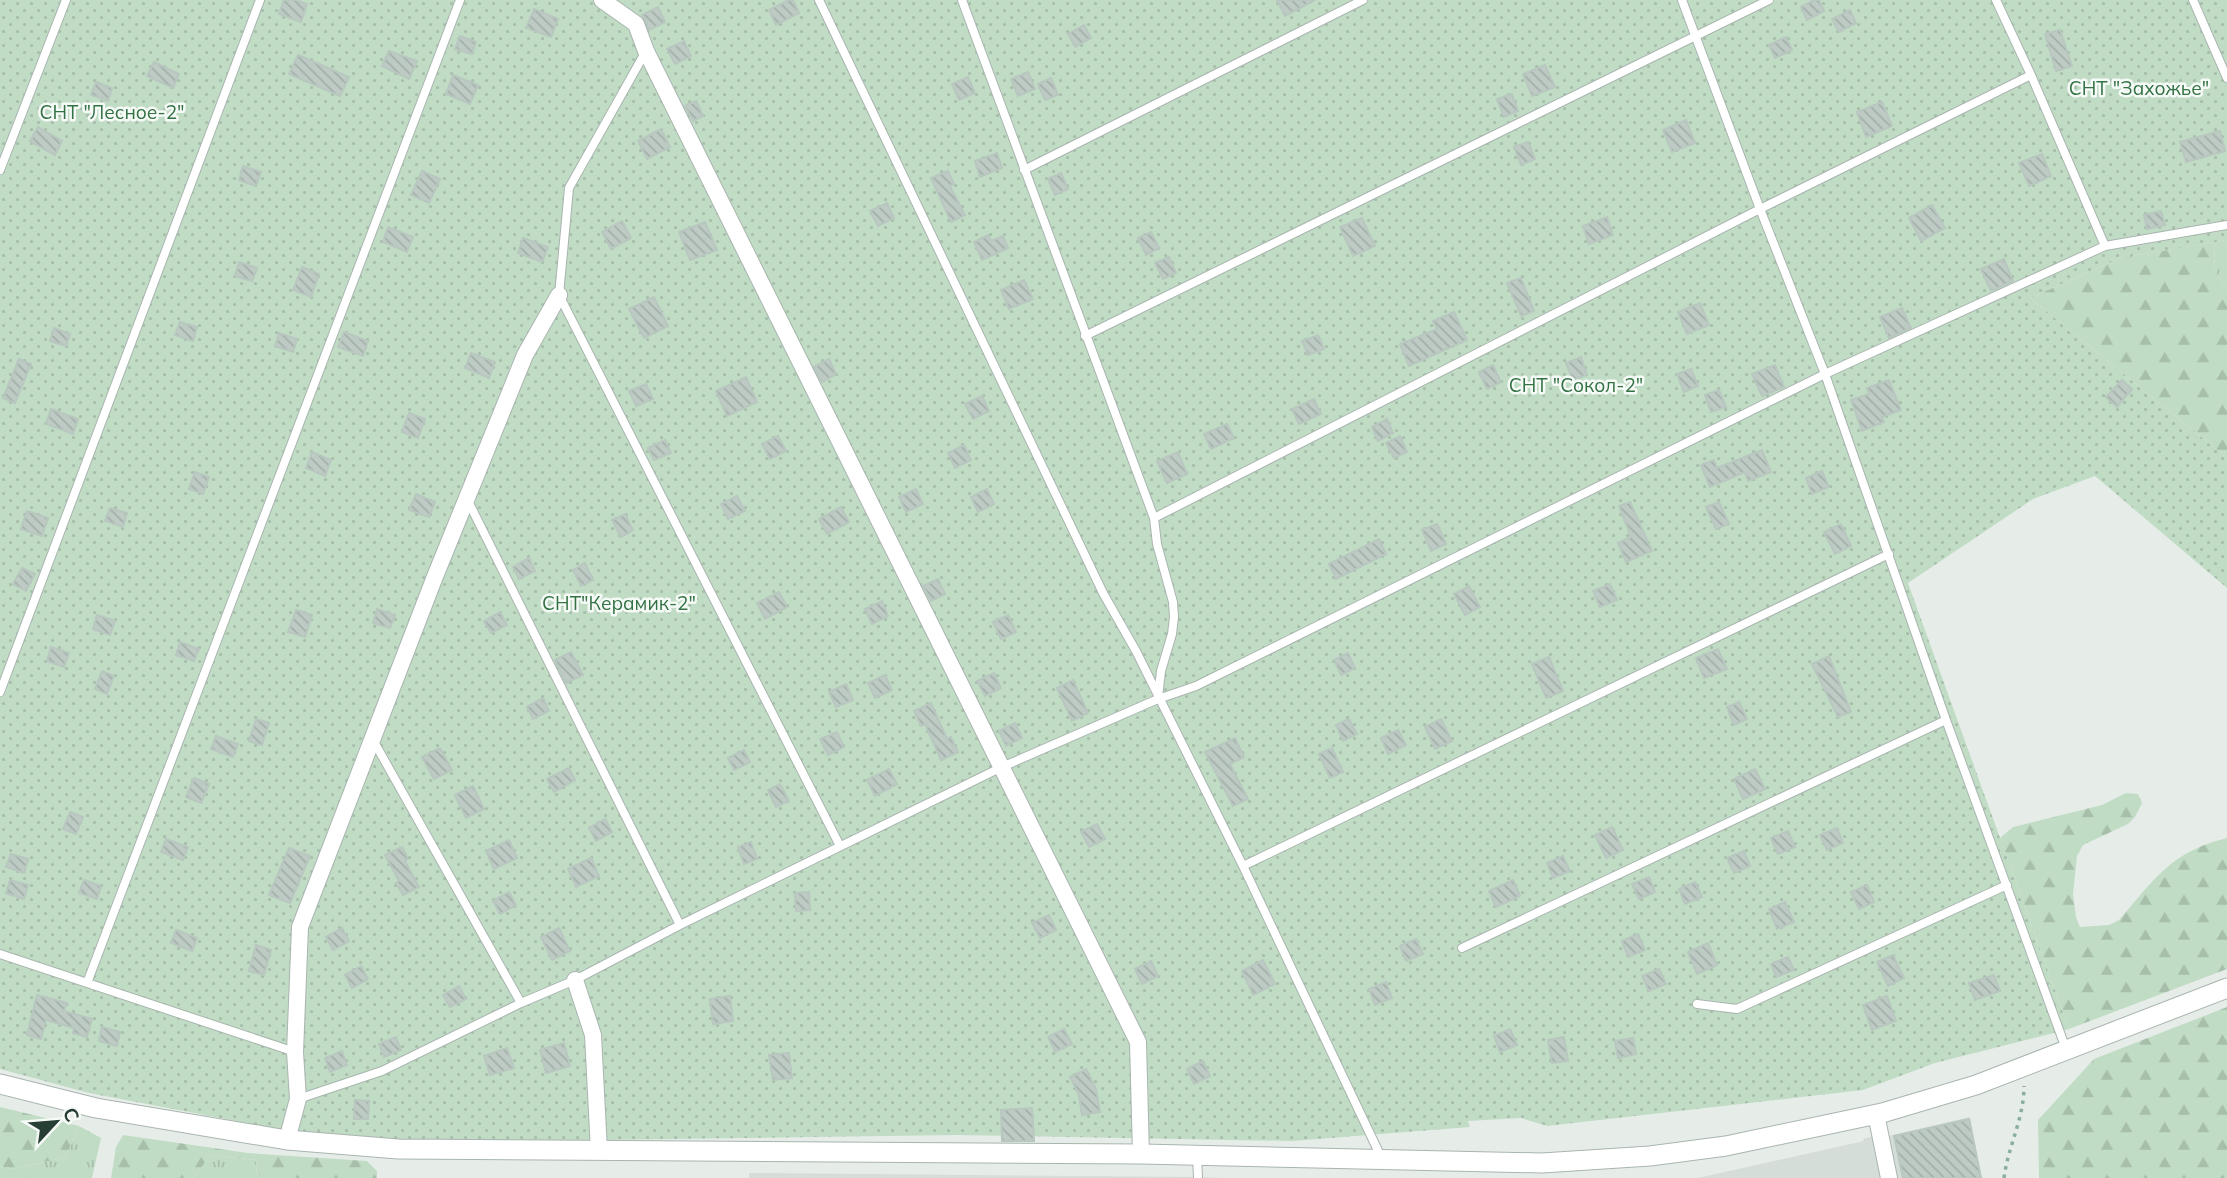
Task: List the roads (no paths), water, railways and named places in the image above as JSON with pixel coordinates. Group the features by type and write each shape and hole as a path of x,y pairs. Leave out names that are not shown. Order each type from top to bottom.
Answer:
{"street":[{"path":"602,0 636,24 646,51 1138,1042 1141,1154"},
{"path":"287,1140 299,1099 295,1052 300,927 525,355 559,295"},
{"path":"575,980 593,1035 599,1151"},
{"path":"0,1084 96,1108 287,1140 398,1149 1141,1154 1542,1163 1650,1156 1726,1146 1876,1114 1976,1085 2227,988"},
{"path":"1876,1114 1889,1178"}],"lane":[{"path":"0,170 66,0"},
{"path":"0,692 260,0"},
{"path":"87,983 460,0"},
{"path":"819,0 1103,593 1136,651 1243,866 1382,1161"},
{"path":"962,0 1154,518 1157,544 1173,602 1174,617 1161,671 1158,699"},
{"path":"1024,170 1363,0"},
{"path":"1682,0 1825,374 1945,720 2067,1051"},
{"path":"1085,336 1769,0"},
{"path":"1996,0 2105,246"},
{"path":"2193,0 2227,78"},
{"path":"646,51 569,188 559,295 840,846"},
{"path":"1154,518 1760,209 2031,75"},
{"path":"299,1099 382,1071 521,1003 575,980 1002,767 1158,699 1196,686 1825,374 2105,246 2227,225"},
{"path":"467,499 681,925"},
{"path":"1243,866 1889,554"},
{"path":"1462,948 1945,720"},
{"path":"372,740 521,1003"},
{"path":"1697,1004 1737,1009 2007,885"},
{"path":"0,954 295,1052"},
{"path":"1197,1156 1198,1178"}],"park label":[{"name":"СНТ \"Захожье\"","path":"2139,88"},
{"name":"СНТ \"Лесное-2\"","path":"112,112"},
{"name":"СНТ \"Сокол-2\"","path":"1576,385"},
{"name":"СНТ\"Керамик-2\"","path":"619,603"}]}
